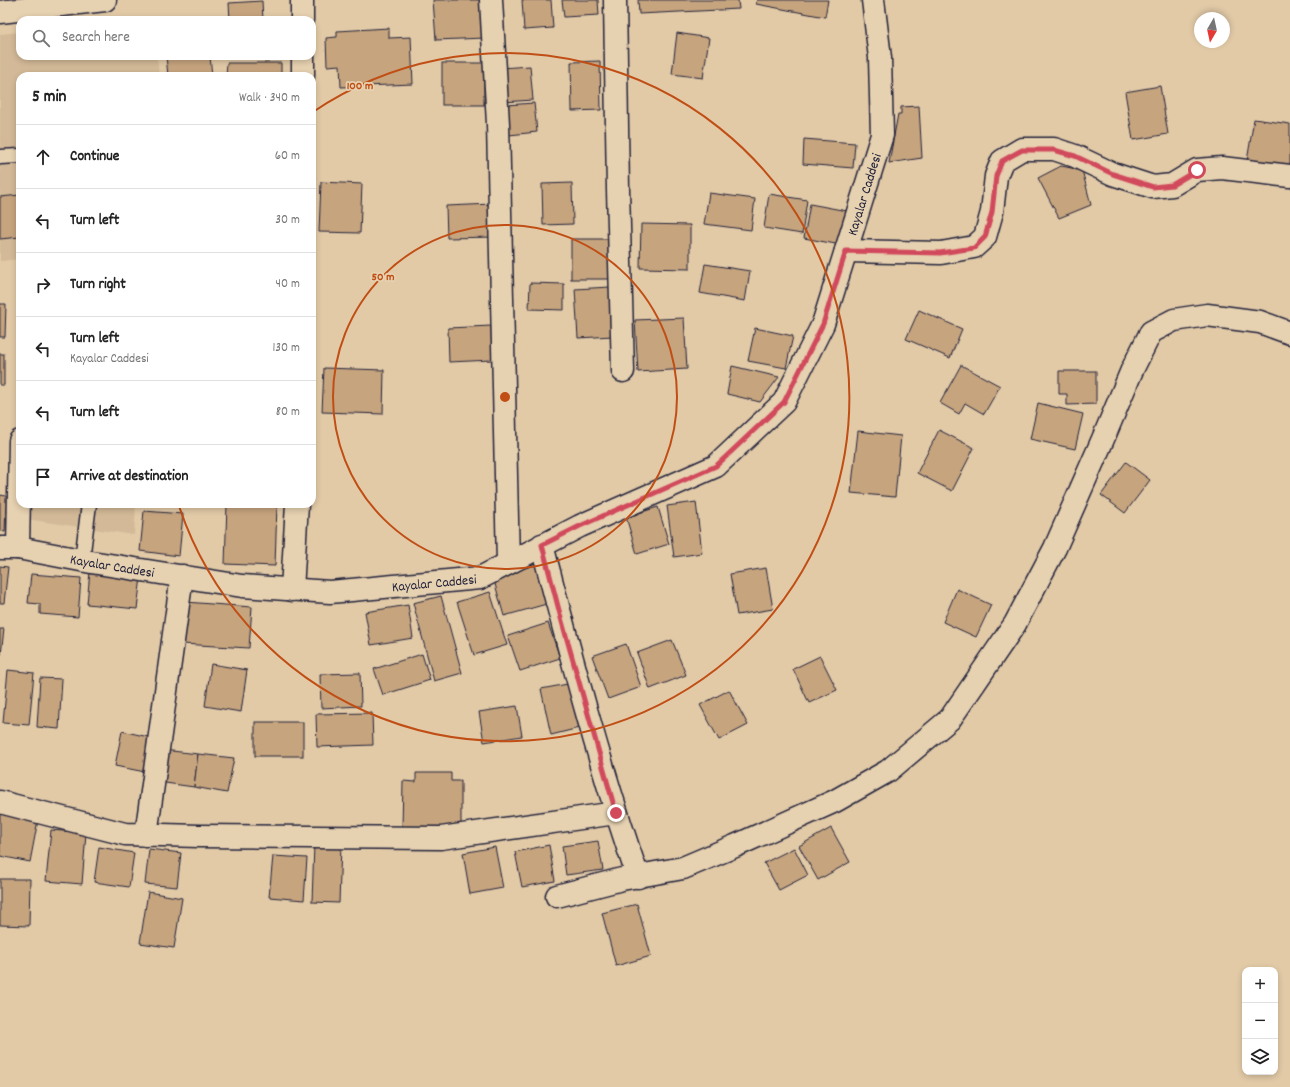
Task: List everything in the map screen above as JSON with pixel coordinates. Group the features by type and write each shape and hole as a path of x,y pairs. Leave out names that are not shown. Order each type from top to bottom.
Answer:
{"street":[{"path":"0,12 105,0"},
{"path":"302,0 302,16"},
{"path":"491,0 498,124 508,563"},
{"path":"615,0 618,182 624,371"},
{"name":"Kayalar Caddesi","path":"9,548 242,586 292,590 330,592 480,578 580,526 716,466 784,402 823,324 882,135 880,58 873,0"},
{"path":"303,60 303,72"},
{"path":"846,251 940,253 974,248 985,237 992,212 996,176 1002,161 1022,150 1054,150 1075,156 1113,174 1153,187 1172,185 1197,170 1222,168 1290,176"},
{"path":"557,896 622,880 683,868 835,801 888,771 950,719 1015,624 1055,548 1132,370 1151,332 1174,320 1207,315 1260,322 1290,332"},
{"path":"9,548 16,480"},
{"path":"292,590 297,508"},
{"path":"542,545 616,813 638,877"},
{"path":"146,835 182,576"},
{"path":"0,802 125,834 199,836 441,838 616,813"}],"lane":[{"path":"0,157 16,156"},
{"path":"82,560 88,508"}],"shaded area":[{"path":"16,32 16,60 157,60 159,72 16,72 16,259 0,261 0,34"},
{"path":"26,508 136,508 134,535 26,519"}],"building":[{"path":"433,0 483,0 485,38 436,40"},
{"path":"522,0 551,0 553,28 524,30"},
{"path":"562,0 598,0 599,15 564,17"},
{"path":"638,0 738,0 739,9 639,14"},
{"path":"757,0 828,0 825,17 756,4"},
{"path":"262,1 263,16 230,16 229,3"},
{"path":"389,28 389,38 411,37 413,84 341,87 340,65 327,66 326,38 337,37 337,31"},
{"path":"677,33 709,38 703,78 672,74"},
{"path":"166,60 210,60 212,72 168,72"},
{"path":"600,61 601,110 572,111 571,62"},
{"path":"227,63 281,63 281,72 226,72"},
{"path":"442,63 484,63 484,105 442,105"},
{"path":"530,66 533,100 503,102 501,68"},
{"path":"1160,86 1168,134 1133,140 1125,92"},
{"path":"534,103 537,132 509,135 506,105"},
{"path":"919,106 922,158 889,163 898,114 901,114 901,107"},
{"path":"1254,119 1290,124 1290,164 1284,166 1247,161"},
{"path":"804,139 855,143 853,168 803,164"},
{"path":"1061,166 1082,170 1091,205 1059,218 1038,178"},
{"path":"321,182 362,184 360,233 319,232"},
{"path":"572,183 573,224 543,225 542,184"},
{"path":"709,193 755,199 751,230 704,224"},
{"path":"769,194 807,200 802,234 764,228"},
{"path":"16,195 16,237 0,239 0,197"},
{"path":"493,204 495,237 447,238 446,206"},
{"path":"810,204 847,211 841,245 804,238"},
{"path":"641,224 690,225 690,269 640,268"},
{"path":"571,239 611,239 611,279 571,279"},
{"path":"705,264 750,271 745,301 700,293"},
{"path":"530,283 564,284 564,310 529,309"},
{"path":"610,287 613,336 578,338 575,289"},
{"path":"0,304 6,304 5,337 0,337"},
{"path":"919,310 962,329 950,358 906,339"},
{"path":"684,318 687,369 638,372 635,320"},
{"path":"491,326 492,360 449,362 448,328"},
{"path":"755,328 793,336 786,368 748,361"},
{"path":"0,354 4,354 4,385 0,385"},
{"path":"961,365 1000,386 984,414 965,403 959,414 940,403"},
{"path":"732,366 779,377 760,402 727,394"},
{"path":"324,368 384,370 383,414 322,412"},
{"path":"1059,371 1096,371 1096,404 1067,405 1067,394 1059,394"},
{"path":"1038,403 1083,414 1075,449 1030,439"},
{"path":"939,430 974,448 952,491 917,473"},
{"path":"858,431 901,436 895,497 851,493"},
{"path":"1126,462 1150,480 1125,513 1101,495"},
{"path":"0,495 6,496 5,532 0,531"},
{"path":"696,502 702,553 674,557 667,506"},
{"path":"658,507 669,544 637,554 626,517"},
{"path":"227,508 277,508 275,566 225,564"},
{"path":"144,511 183,514 179,556 140,551"},
{"path":"539,564 550,603 504,616 493,577"},
{"path":"0,566 8,567 4,603 0,603"},
{"path":"766,568 773,609 737,615 730,574"},
{"path":"90,571 141,577 137,609 87,604"},
{"path":"31,574 81,578 78,617 40,614 40,604 28,603"},
{"path":"957,589 991,605 976,637 943,622"},
{"path":"490,592 507,645 474,655 457,602"},
{"path":"441,596 462,673 434,681 413,603"},
{"path":"185,602 252,607 249,648 182,644"},
{"path":"408,605 413,638 371,645 365,612"},
{"path":"548,623 560,658 520,671 508,636"},
{"path":"0,629 4,629 1,655 0,655"},
{"path":"672,640 686,675 650,689 637,653"},
{"path":"626,644 641,687 608,699 592,656"},
{"path":"422,654 430,680 383,695 374,669"},
{"path":"820,656 837,690 809,703 793,669"},
{"path":"211,664 247,670 241,712 205,706"},
{"path":"8,670 34,673 29,725 3,723"},
{"path":"360,673 361,706 321,708 320,674"},
{"path":"40,678 62,679 59,729 37,727"},
{"path":"573,683 583,727 551,735 541,689"},
{"path":"729,690 748,725 719,740 700,705"},
{"path":"517,706 522,736 484,742 479,712"},
{"path":"372,713 373,745 317,747 316,714"},
{"path":"255,722 303,722 303,756 255,756"},
{"path":"122,731 153,738 145,772 115,766"},
{"path":"163,750 198,754 194,787 158,782"},
{"path":"198,754 234,758 227,793 194,787"},
{"path":"416,773 451,773 451,781 461,781 461,829 402,828 403,781 416,782"},
{"path":"0,812 38,820 30,862 0,856"},
{"path":"831,828 850,862 818,880 799,846"},
{"path":"51,830 86,833 82,884 46,881"},
{"path":"598,841 603,870 566,875 562,846"},
{"path":"314,844 341,845 339,903 312,902"},
{"path":"549,845 555,881 522,887 515,852"},
{"path":"99,847 134,853 129,887 94,882"},
{"path":"495,847 503,888 470,894 463,853"},
{"path":"794,848 808,875 779,890 764,863"},
{"path":"149,849 181,853 177,887 145,884"},
{"path":"273,856 307,858 304,900 269,897"},
{"path":"0,879 30,879 29,926 0,925"},
{"path":"148,892 182,898 174,948 140,943"},
{"path":"637,904 651,956 616,966 602,913"}],"route":[{"path":"616,813 542,545 580,526 716,466 784,402 823,324 846,251 940,253 974,248 985,237 992,212 996,176 1002,161 1022,150 1054,150 1075,156 1113,174 1153,187 1172,185 1197,170"}]}
